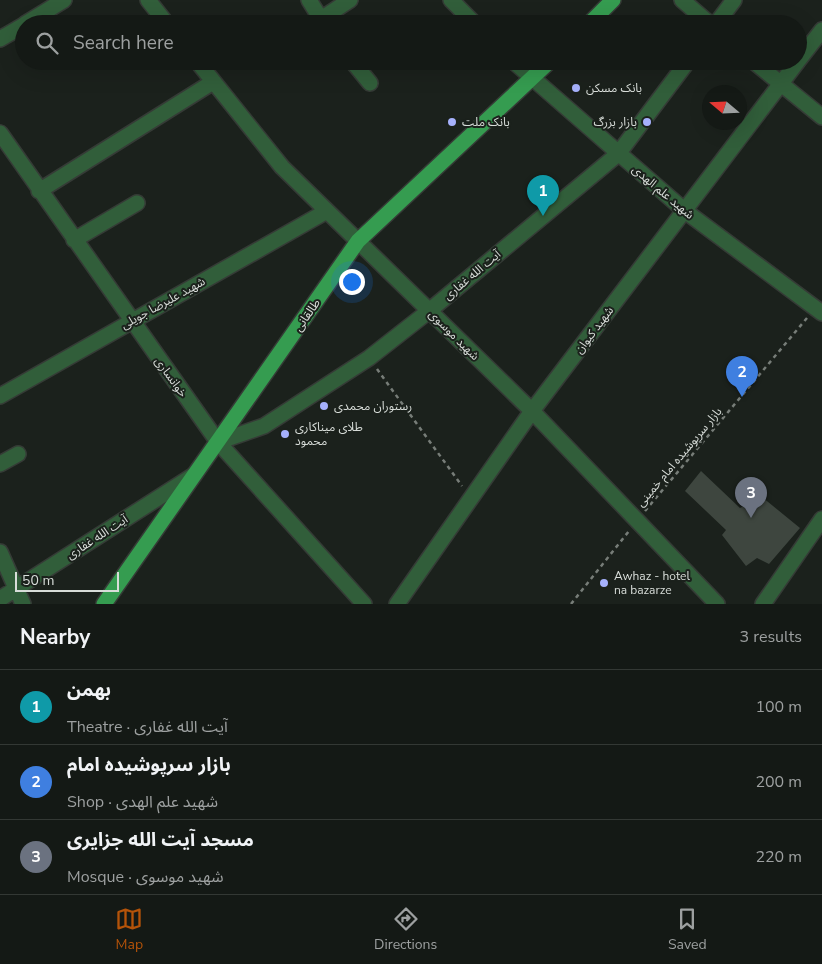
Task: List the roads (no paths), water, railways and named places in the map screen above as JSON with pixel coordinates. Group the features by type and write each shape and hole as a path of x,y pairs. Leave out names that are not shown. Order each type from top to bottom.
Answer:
{"main road":[{"path":"598,15 614,0"},
{"name":"طالقانی","path":"104,604 358,241 540,70"}],"street":[{"path":"39,15 64,0"},
{"path":"148,0 160,15"},
{"path":"309,0 318,15"},
{"path":"331,15 350,0"},
{"path":"451,0 466,15"},
{"path":"682,0 700,15"},
{"path":"723,15 734,0"},
{"path":"0,39 15,30"},
{"name":"شهید کیوان","path":"807,49 822,30"},
{"name":"شهید موسوی","path":"204,70 282,168 532,411 717,604"},
{"path":"359,70 370,83"},
{"name":"شهید علم الهدی","path":"522,70 684,211 819,310"},
{"name":"آیت الله غفاری","path":"218,442 264,426 369,358 429,311 618,154 681,70"},
{"path":"763,70 822,117"},
{"name":"شهید کیوان","path":"397,604 532,411 791,70"},
{"path":"39,191 213,82"},
{"name":"خوانساری","path":"0,133 131,322 218,442 364,604"},
{"path":"74,240 137,203"},
{"name":"شهید علیرضا جویلی","path":"0,396 327,211"},
{"path":"0,464 18,454"},
{"name":"آیت الله غفاری","path":"0,600 194,475"},
{"path":"763,604 822,519"},
{"path":"0,552 24,604"}],"place":[{"name":"بانک مسکن","path":"576,88"},
{"name":"بانک ملت","path":"452,122"},
{"name":"بازار بزرگ","path":"647,122"},
{"name":"بهمن","path":"543,216"},
{"name":"بازار سرپوشیده امام","path":"742,397"},
{"name":"رستوران محمدی","path":"324,406"},
{"name":"طلای میناکاری محمود","path":"285,434"},
{"name":"مسجد آیت الله جزایری","path":"751,518"},
{"name":"Awhaz - hotel na bazarze","path":"604,583"}]}
